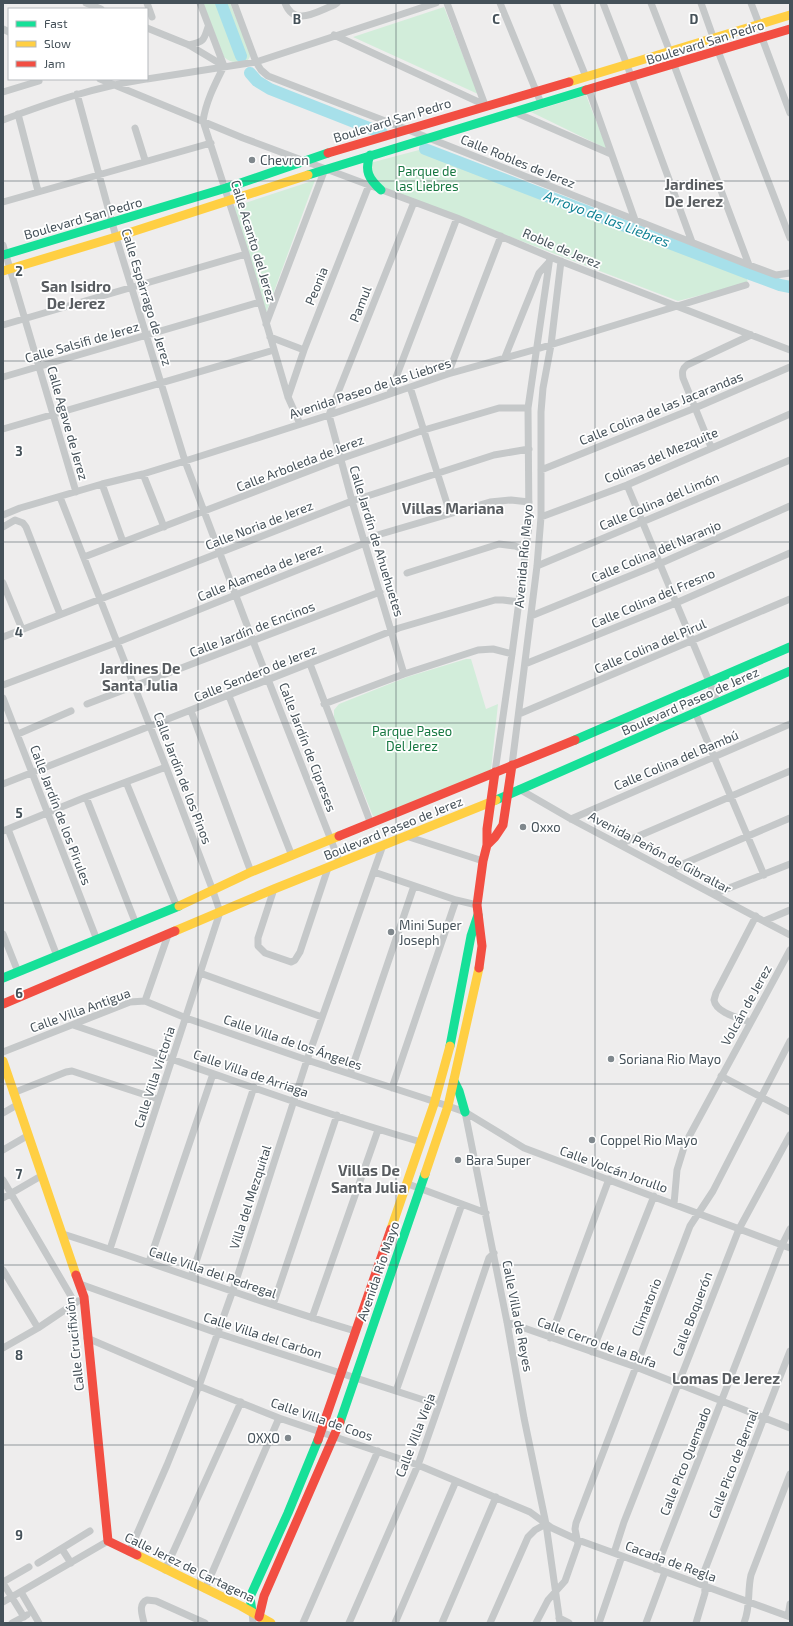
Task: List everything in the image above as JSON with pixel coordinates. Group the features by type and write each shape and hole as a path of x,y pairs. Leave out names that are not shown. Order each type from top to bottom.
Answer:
{"street":[{"path":"86,3 98,8"},
{"path":"147,3 152,17"},
{"path":"200,3 224,66"},
{"path":"234,3 252,63"},
{"path":"285,3 288,11 292,15 302,17 336,3"},
{"path":"148,79 224,66 237,66 252,63 436,3"},
{"path":"447,3 485,106"},
{"path":"500,3 540,103"},
{"path":"556,3 586,77"},
{"path":"603,3 692,242"},
{"path":"651,3 670,52"},
{"path":"702,3 718,51 790,238"},
{"path":"751,3 758,24"},
{"name":"Boulevard San Pedro","path":"4,251 112,223 226,188 305,160 384,135 627,65 790,15"},
{"path":"189,45 200,43 204,40 209,26"},
{"path":"148,28 189,45 224,66"},
{"name":"Boulevard San Pedro","path":"7,270 116,237 402,145 540,103 631,78 790,29"},
{"path":"334,36 485,106"},
{"path":"762,38 790,113"},
{"name":"Calle Robles de Jerez","path":"252,63 268,76 276,80 425,139 749,265 776,274 790,273"},
{"path":"674,65 749,265"},
{"name":"Calle Acanto del Jerez","path":"224,66 211,91 204,121 230,200 288,397 300,424"},
{"name":"Roble de Jerez","path":"102,80 243,138 305,160 502,236 549,259 561,262 790,350"},
{"path":"3,120 77,94 112,84 140,80"},
{"path":"3,92 39,81"},
{"path":"589,90 634,220"},
{"name":"Calle Espárrago de Jerez","path":"77,94 116,237 185,461"},
{"path":"514,112 610,154"},
{"path":"18,114 38,191"},
{"path":"135,128 145,160"},
{"path":"3,202 145,160 211,143"},
{"path":"370,155 366,166 367,173 370,181 381,190"},
{"path":"266,324 325,169"},
{"name":"Peonia","path":"288,397 304,350 369,185"},
{"name":"Pamul","path":"329,415 414,202"},
{"path":"390,393 457,218"},
{"path":"448,374 502,236"},
{"name":"Calle Agave de Jerez","path":"4,251 7,270 25,318 76,492"},
{"path":"3,325 246,254"},
{"path":"505,357 538,274 549,259"},
{"name":"Avenida Río Mayo","path":"255,1619 318,1472 335,1437 344,1412 448,1106 474,994 480,964 482,940 478,905 483,861 487,846 490,801 520,602 526,550 529,502 528,408 549,259"},
{"name":"Avenida Río Mayo","path":"487,846 503,825 519,714 537,566 541,517 543,388 551,345 561,262"},
{"name":"Avenida Paseo de las Liebres","path":"3,515 20,508 185,461 329,415 448,374 551,345 746,285"},
{"name":"Calle Salsifi de Jerez","path":"3,377 260,302"},
{"path":"711,447 683,378 683,368 751,335"},
{"path":"270,337 304,350"},
{"path":"3,429 274,350"},
{"name":"Calle Colina de las Jacarandas","path":"541,470 695,408 790,367"},
{"path":"410,387 450,514"},
{"name":"Calle Arboleda de Jerez","path":"84,557 340,459 424,430 499,408 528,408"},
{"name":"Colinas del Mezquite","path":"541,517 626,484 790,414"},
{"name":"Calle Jardín de Ahuehuetes","path":"329,415 352,501 404,674"},
{"name":"Calle Noria de Jerez","path":"3,637 352,501 494,455 529,449"},
{"name":"Calle Colina del Limón","path":"537,566 790,460"},
{"name":"Calle Jardín de Cipreses","path":"185,461 253,641 340,863"},
{"path":"143,474 164,527"},
{"path":"102,484 123,542"},
{"path":"626,484 718,703"},
{"name":"Calle Jardín de los Pinos","path":"60,497 118,642 220,912"},
{"name":"Calle Alameda de Jerez","path":"3,685 118,642 236,595 365,543 374,536 500,500 529,502"},
{"name":"Calle Colina del Naranjo","path":"531,616 659,564 790,506"},
{"path":"3,527 15,520 23,523 26,527 60,614"},
{"path":"407,573 499,544 515,546 526,550"},
{"name":"Calle Colina del Fresno","path":"525,664 676,603 790,553"},
{"path":"3,583 22,629"},
{"name":"Calle Jardín de Encinos","path":"87,704 135,687 380,592"},
{"name":"Calle Colina del Pirul","path":"519,714 790,599"},
{"name":"Calle Sendero de Jerez","path":"3,784 392,631 495,600 520,602"},
{"name":"Boulevard Paseo de Jerez","path":"3,978 177,907 251,872 371,824 790,647"},
{"path":"324,704 404,674 478,650 493,649 512,654"},
{"path":"310,664 371,824"},
{"name":"Boulevard Paseo de Jerez","path":"3,1004 274,889 508,794 790,671"},
{"path":"229,696 292,856"},
{"name":"Calle Jardín de los Pirules","path":"3,698 97,940"},
{"path":"18,734 71,711"},
{"path":"191,711 251,872"},
{"path":"696,712 764,875"},
{"name":"Calle Colina del Bambú","path":"571,819 790,724"},
{"path":"57,956 5,830 86,797 166,767"},
{"path":"620,844 790,771"},
{"path":"126,782 177,907"},
{"name":"Avenida Peñón de Gibraltar","path":"519,789 571,819 790,935"},
{"path":"86,797 136,924"},
{"path":"669,870 790,818"},
{"path":"406,836 483,861"},
{"name":"Villa del Mezquital","path":"129,1552 167,1465 199,1386 218,1333 322,1017 383,845"},
{"path":"714,894 790,864"},
{"path":"274,889 258,938 258,946 265,953 291,962 295,960 300,952 328,868"},
{"path":"374,872 456,900 478,905"},
{"path":"350,1074 414,886"},
{"path":"392,1088 456,900"},
{"path":"764,921 790,910"},
{"name":"Calle Villa Victoria","path":"110,1249 220,912"},
{"name":"Avenida Río Mayo","path":"255,1619 250,1597 288,1513 321,1432 408,1184 434,1102 448,1054 471,936 478,915"},
{"path":"750,1022 724,1012 716,1006 714,1000 716,992 756,916"},
{"path":"3,934 18,972"},
{"name":"Calle Villa Antigua","path":"3,1052 130,1002 145,1001 168,935"},
{"name":"Volcán de Jerez","path":"674,1204 677,1170 685,1144 790,950"},
{"path":"200,974 322,1017"},
{"name":"Calle Villa de los Ángeles","path":"145,1001 186,1018 434,1102"},
{"name":"Calle Villa de Arriaga","path":"73,1025 294,1102 378,1130 421,1142"},
{"name":"Climatorio","path":"536,1623 543,1608 566,1582 577,1549 578,1540 575,1529 576,1523 690,1226 713,1191 760,1096 790,1041"},
{"name":"Calle Crucifixión","path":"3,1061 27,1136 63,1234 84,1297 108,1541"},
{"path":"13,1093 72,1071 158,1099"},
{"path":"149,1262 213,1074"},
{"path":"721,1076 790,1112"},
{"path":"454,1081 459,1091 465,1112"},
{"path":"192,1277 254,1087"},
{"name":"Calle Volcán Jorullo","path":"434,1102 465,1112 524,1148 790,1248"},
{"path":"3,1113 17,1105"},
{"name":"Calle Villa de Reyes","path":"465,1112 486,1212 524,1418 546,1524 560,1621"},
{"path":"273,1305 336,1115"},
{"path":"312,1318 378,1130"},
{"name":"Calle Boquerón","path":"614,1553 624,1522 739,1229 790,1135"},
{"path":"3,1150 27,1136"},
{"path":"3,1198 41,1176"},
{"path":"550,1338 609,1179"},
{"path":"3,1180 75,1303"},
{"path":"408,1184 486,1212"},
{"path":"592,1352 654,1196"},
{"path":"396,1391 462,1204"},
{"name":"Calle Pico Quemado","path":"656,1568 782,1245 790,1229"},
{"name":"Calle Villa del Pedregal","path":"63,1234 312,1318 356,1331"},
{"name":"Calle Villa Vieja","path":"349,1623 418,1465 440,1405 489,1258 494,1254"},
{"path":"3,1270 38,1328"},
{"name":"Calle Villa del Carbon","path":"80,1284 218,1333 440,1405"},
{"path":"3,1348 38,1328 84,1297"},
{"name":"Calle Cerro de la Bufa","path":"507,1322 636,1368 790,1428"},
{"name":"Calle Villa de Coos","path":"87,1338 199,1386 279,1418 418,1465 530,1512 546,1524"},
{"name":"Calle Pico de Bernal","path":"696,1623 704,1599 704,1572 790,1351"},
{"path":"165,1570 241,1402"},
{"path":"205,1589 279,1418"},
{"path":"303,1623 378,1451"},
{"path":"744,1623 750,1602 748,1587 751,1575 790,1474"},
{"path":"395,1623 456,1481"},
{"path":"442,1623 496,1497"},
{"path":"490,1623 528,1537 546,1524"},
{"name":"Cacada de Regla","path":"546,1524 578,1540 789,1617"},
{"path":"38,1563 90,1531"},
{"path":"3,1602 108,1541"},
{"name":"Calle Jerez de Cartagena","path":"108,1541 165,1570 242,1606 255,1619 271,1623"},
{"path":"62,1549 71,1562"},
{"path":"599,1623 622,1556"},
{"path":"24,1617 3,1582 29,1567"},
{"path":"646,1623 665,1572"},
{"path":"21,1592 39,1623"},
{"path":"144,1623 141,1607 145,1600 151,1600 205,1623"},
{"path":"789,1617 790,1604"},
{"path":"12,1623 32,1612"},
{"path":"560,1621 569,1623"}],"green space":[{"path":"203,3 230,3 251,55 248,60 232,62 224,57"},
{"path":"444,7 478,94 353,37"},
{"path":"586,95 607,149 531,112"},
{"name":"Parque de las Liebres","path":"419,150 746,275 748,283 678,301 383,188 373,180 370,163"},
{"path":"315,180 265,316 233,207"},
{"name":"Parque Paseo Del Jerez","path":"466,659 471,659 486,709 498,704 491,770 376,817 373,816 334,720 334,710 339,704 407,677"}],"waterway":[{"name":"Arroyo de las Liebres","path":"221,3 241,56"},
{"name":"Arroyo de las Liebres","path":"250,73 257,81 270,89 382,133"},
{"name":"Arroyo de las Liebres","path":"425,149 747,273 790,287"}],"traffic: fast":[{"path":"308,175 586,90"},
{"path":"3,255 226,188 328,153"},
{"path":"370,155 368,161 369,174 373,182 381,190"},
{"path":"575,740 790,647"},
{"path":"496,800 790,671"},
{"path":"3,978 179,906"},
{"path":"450,1046 471,936 478,915"},
{"path":"454,1081 459,1091 465,1112"},
{"path":"340,1422 425,1174"},
{"path":"252,1612 250,1597 288,1513 318,1440"}],"traffic: slow":[{"path":"569,82 790,15"},
{"path":"3,271 116,237 308,175"},
{"path":"175,931 274,889 496,800"},
{"path":"179,906 251,872 339,836"},
{"path":"425,1174 448,1106 479,968"},
{"path":"391,1229 434,1104 450,1046"},
{"path":"3,1061 76,1275"},
{"path":"137,1555 241,1606 271,1623"}],"traffic: jam":[{"path":"586,90 790,29"},
{"path":"328,153 569,82"},
{"path":"339,836 575,740"},
{"path":"487,845 495,837 503,825 512,765"},
{"path":"479,968 482,946 477,905 483,861 487,845 487,829 495,772"},
{"path":"3,1004 175,931"},
{"path":"318,1440 391,1229"},
{"path":"76,1275 84,1297 108,1541 137,1555"},
{"path":"259,1617 264,1596 340,1422"}],"place":[{"name":"Chevron","path":"252,160"},
{"name":"Oxxo","path":"523,827"},
{"name":"Mini Super Joseph","path":"391,932"},
{"name":"Soriana Rio Mayo","path":"611,1059"},
{"name":"Coppel Rio Mayo","path":"592,1140"},
{"name":"Bara Super","path":"458,1160"},
{"name":"OXXO","path":"288,1438"}],"district":[{"name":"Jardines De Jerez","path":"694,194"},
{"name":"San Isidro De Jerez","path":"76,296"},
{"name":"Villas Mariana","path":"453,509"},
{"name":"Jardines De Santa Julia","path":"140,678"},
{"name":"Villas De Santa Julia","path":"369,1180"},
{"name":"Lomas De Jerez","path":"726,1379"}]}
